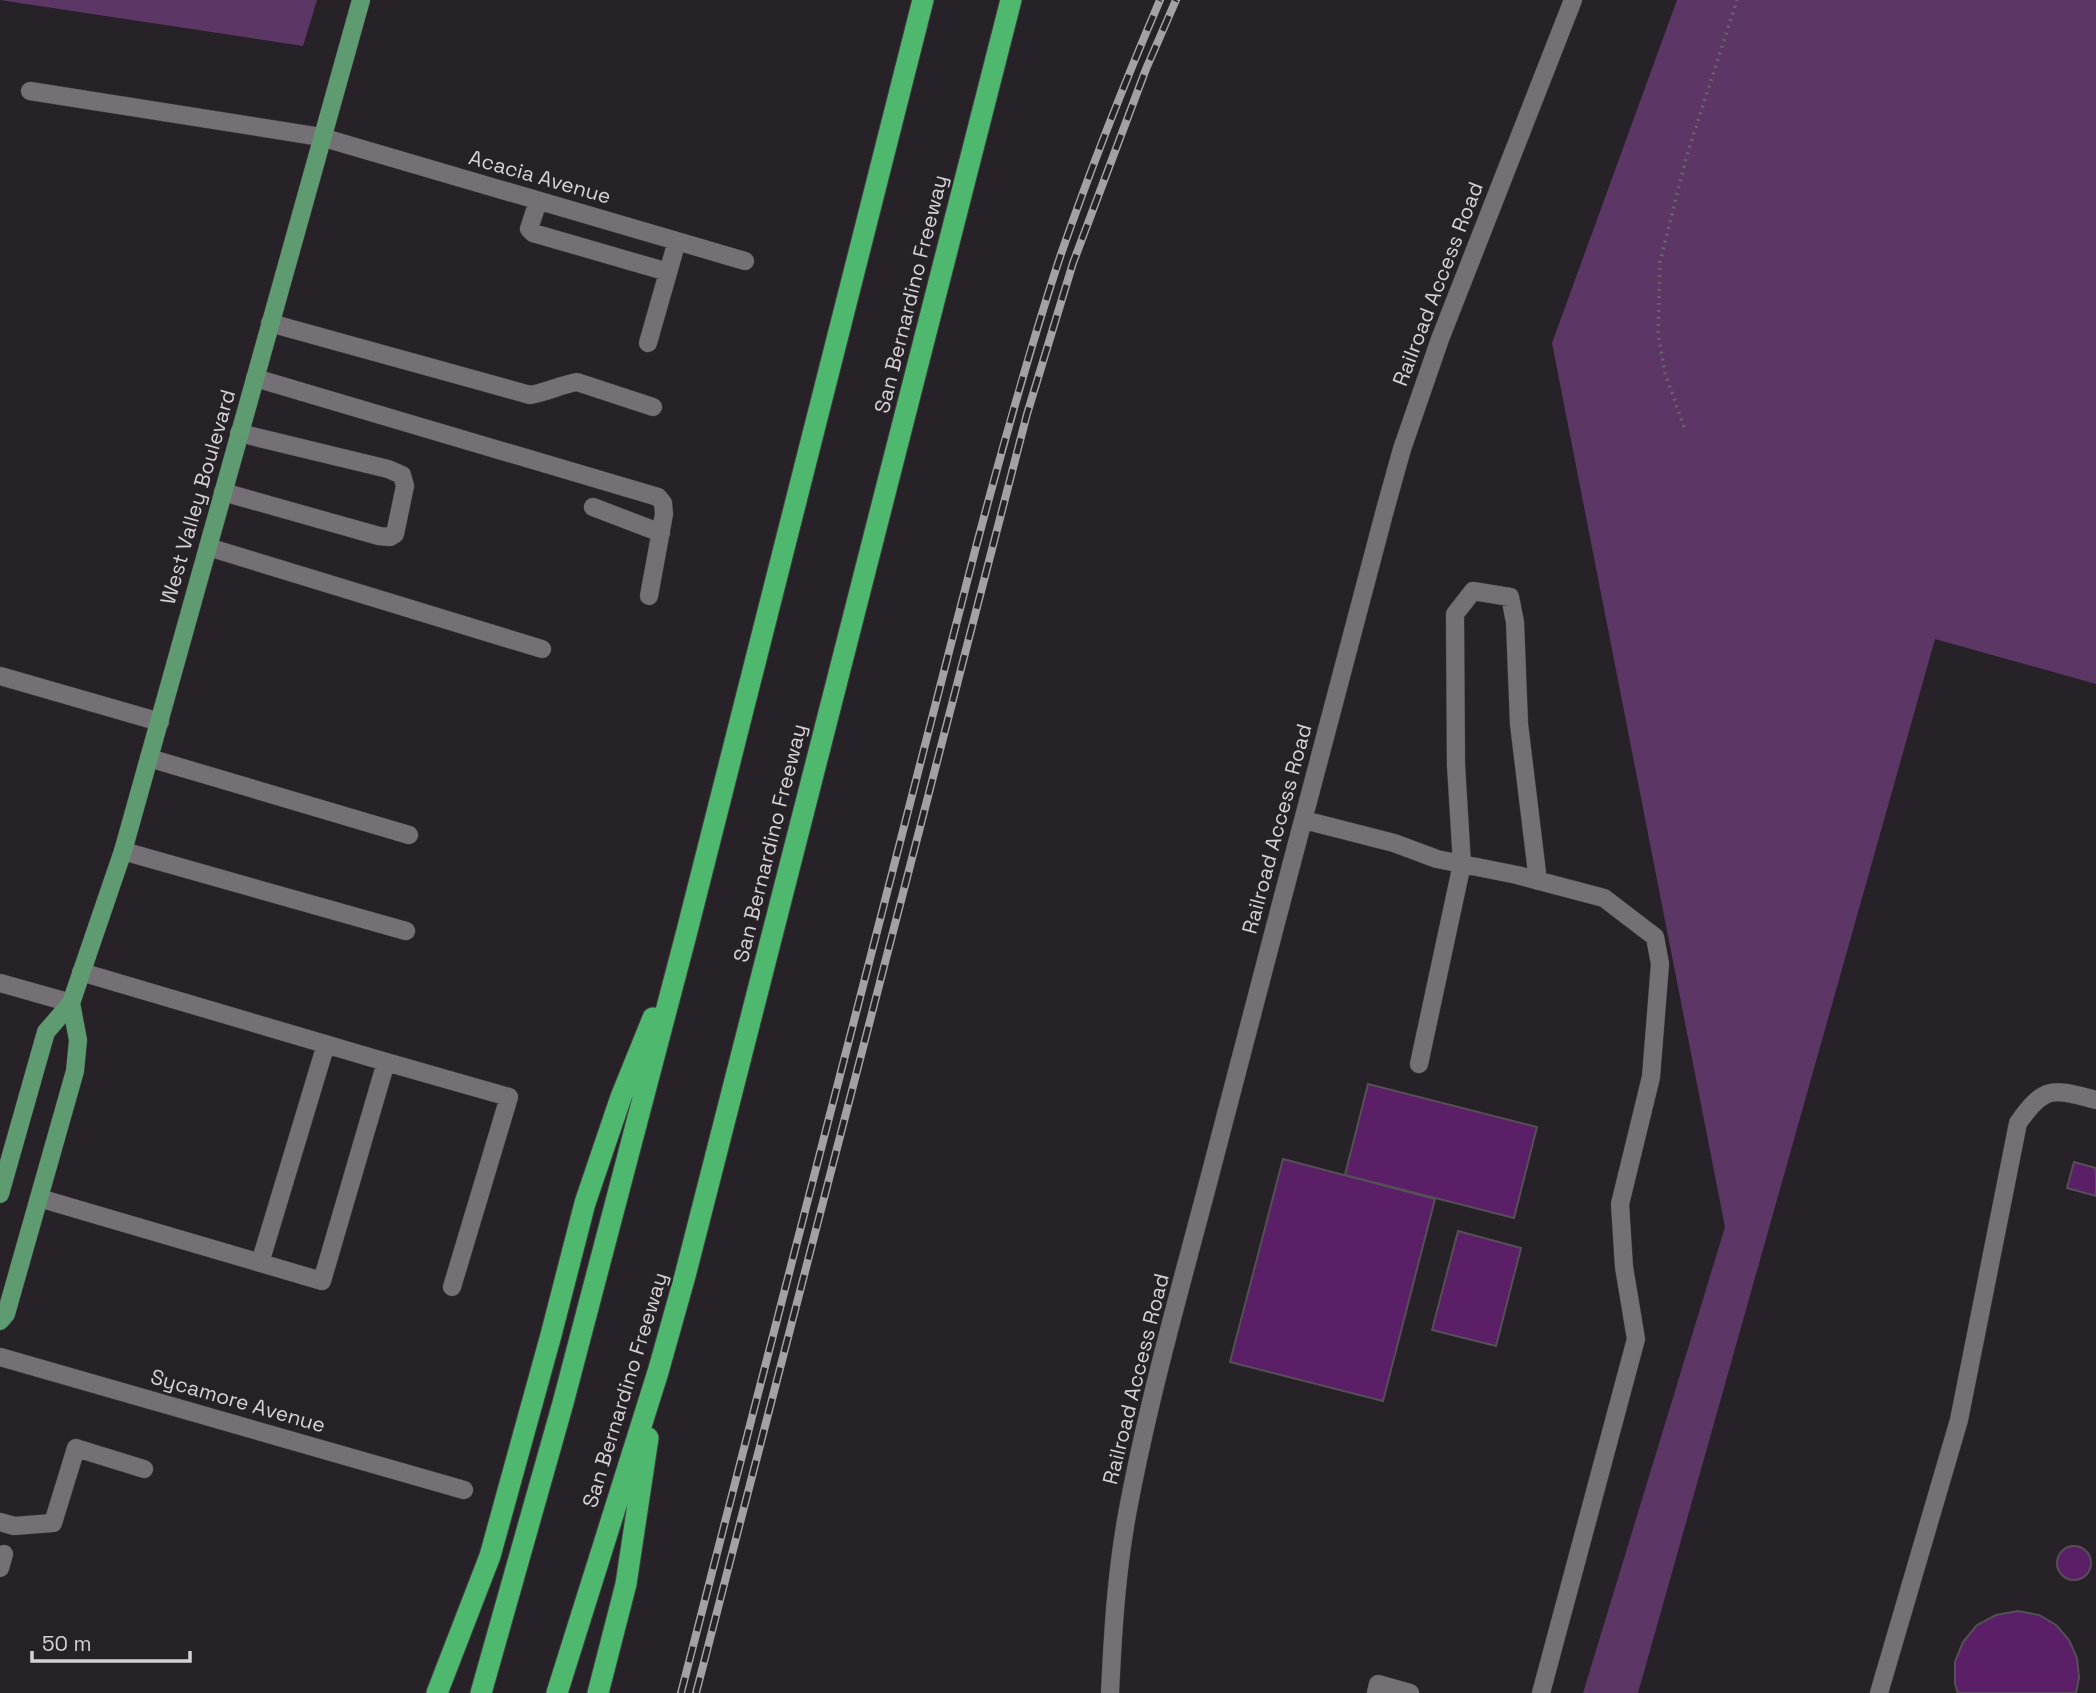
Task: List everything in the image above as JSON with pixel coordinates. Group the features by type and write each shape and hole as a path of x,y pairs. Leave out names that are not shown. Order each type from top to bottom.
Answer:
{"highway":[{"path":"481,1693 563,1403 686,934 922,0"},
{"name":"San Bernardino Freeway","path":"557,1693 658,1372 685,1276 1011,0"},
{"path":"437,1693 490,1556 585,1203 621,1097 686,934"},
{"path":"598,1693 626,1584 658,1372"}],"main road":[{"name":"West Valley Boulevard","path":"0,1194 46,1032 71,1003 122,851 361,0"},
{"name":"West Valley Boulevard","path":"0,1321 6,1314 75,1071 78,1040 71,1003"}],"street":[{"name":"Railroad Access Road","path":"1110,1693 1119,1566 1132,1488 1199,1218 1402,449 1440,339 1573,0"},
{"name":"Acacia Avenue","path":"30,91 321,137 746,261"},
{"path":"538,201 530,223 533,233 668,272"},
{"path":"648,343 677,241"},
{"path":"270,323 530,395 551,392 565,384 577,382 653,407"},
{"path":"255,379 651,493 663,503 664,514 649,596"},
{"path":"223,492 379,536 390,537 395,534 405,486 402,475 388,469 239,433"},
{"path":"593,507 661,533"},
{"path":"208,547 542,649"},
{"path":"1419,1065 1462,864 1456,765 1455,614 1473,591 1510,597 1515,622 1519,724 1538,881"},
{"path":"1,678 160,722"},
{"path":"149,758 409,835"},
{"path":"1304,820 1387,841 1437,859 1604,898 1655,937 1660,964 1651,1077 1620,1204 1624,1266 1636,1339 1541,1693"},
{"path":"122,851 407,931"},
{"path":"81,972 509,1097 452,1287"},
{"path":"0,983 71,1003"},
{"path":"260,1263 326,1044"},
{"path":"39,1198 322,1281 386,1062"},
{"path":"1879,1693 1959,1420 2018,1123 2030,1105 2041,1095 2054,1091 2096,1100"},
{"name":"Sycamore Avenue","path":"0,1357 464,1490"},
{"path":"0,1522 14,1526 53,1523 76,1448 144,1469"},
{"path":"1376,1693 1378,1684 1410,1693"}],"path":[{"path":"1684,427 1665,373 1658,333 1660,262 1686,159 1737,0"}],"shaded area":[{"path":"0,0 317,0 303,46"},
{"path":"1677,0 2096,0 2096,684 1935,639 1638,1693 1583,1693 1725,1227 1552,343"}],"building":[{"path":"1368,1084 1537,1127 1514,1218 1345,1175"},
{"path":"1283,1159 1435,1199 1383,1401 1230,1362"},
{"path":"2074,1162 2096,1168 2096,1196 2067,1188"},
{"path":"1458,1231 1521,1248 1496,1346 1432,1330"},
{"path":"2074,1546 2086,1551 2091,1563 2086,1575 2074,1580 2062,1575 2057,1563 2062,1551"},
{"path":"2018,1611 2039,1615 2056,1625 2069,1640 2077,1658 2079,1678 2076,1693 1958,1693 1955,1684 1955,1662 1963,1642 1977,1625 1996,1615"}],"railway":[{"path":"681,1693 1016,400 1072,222 1160,0"},
{"path":"696,1693 1027,414 1073,263 1146,69 1176,0"}]}
